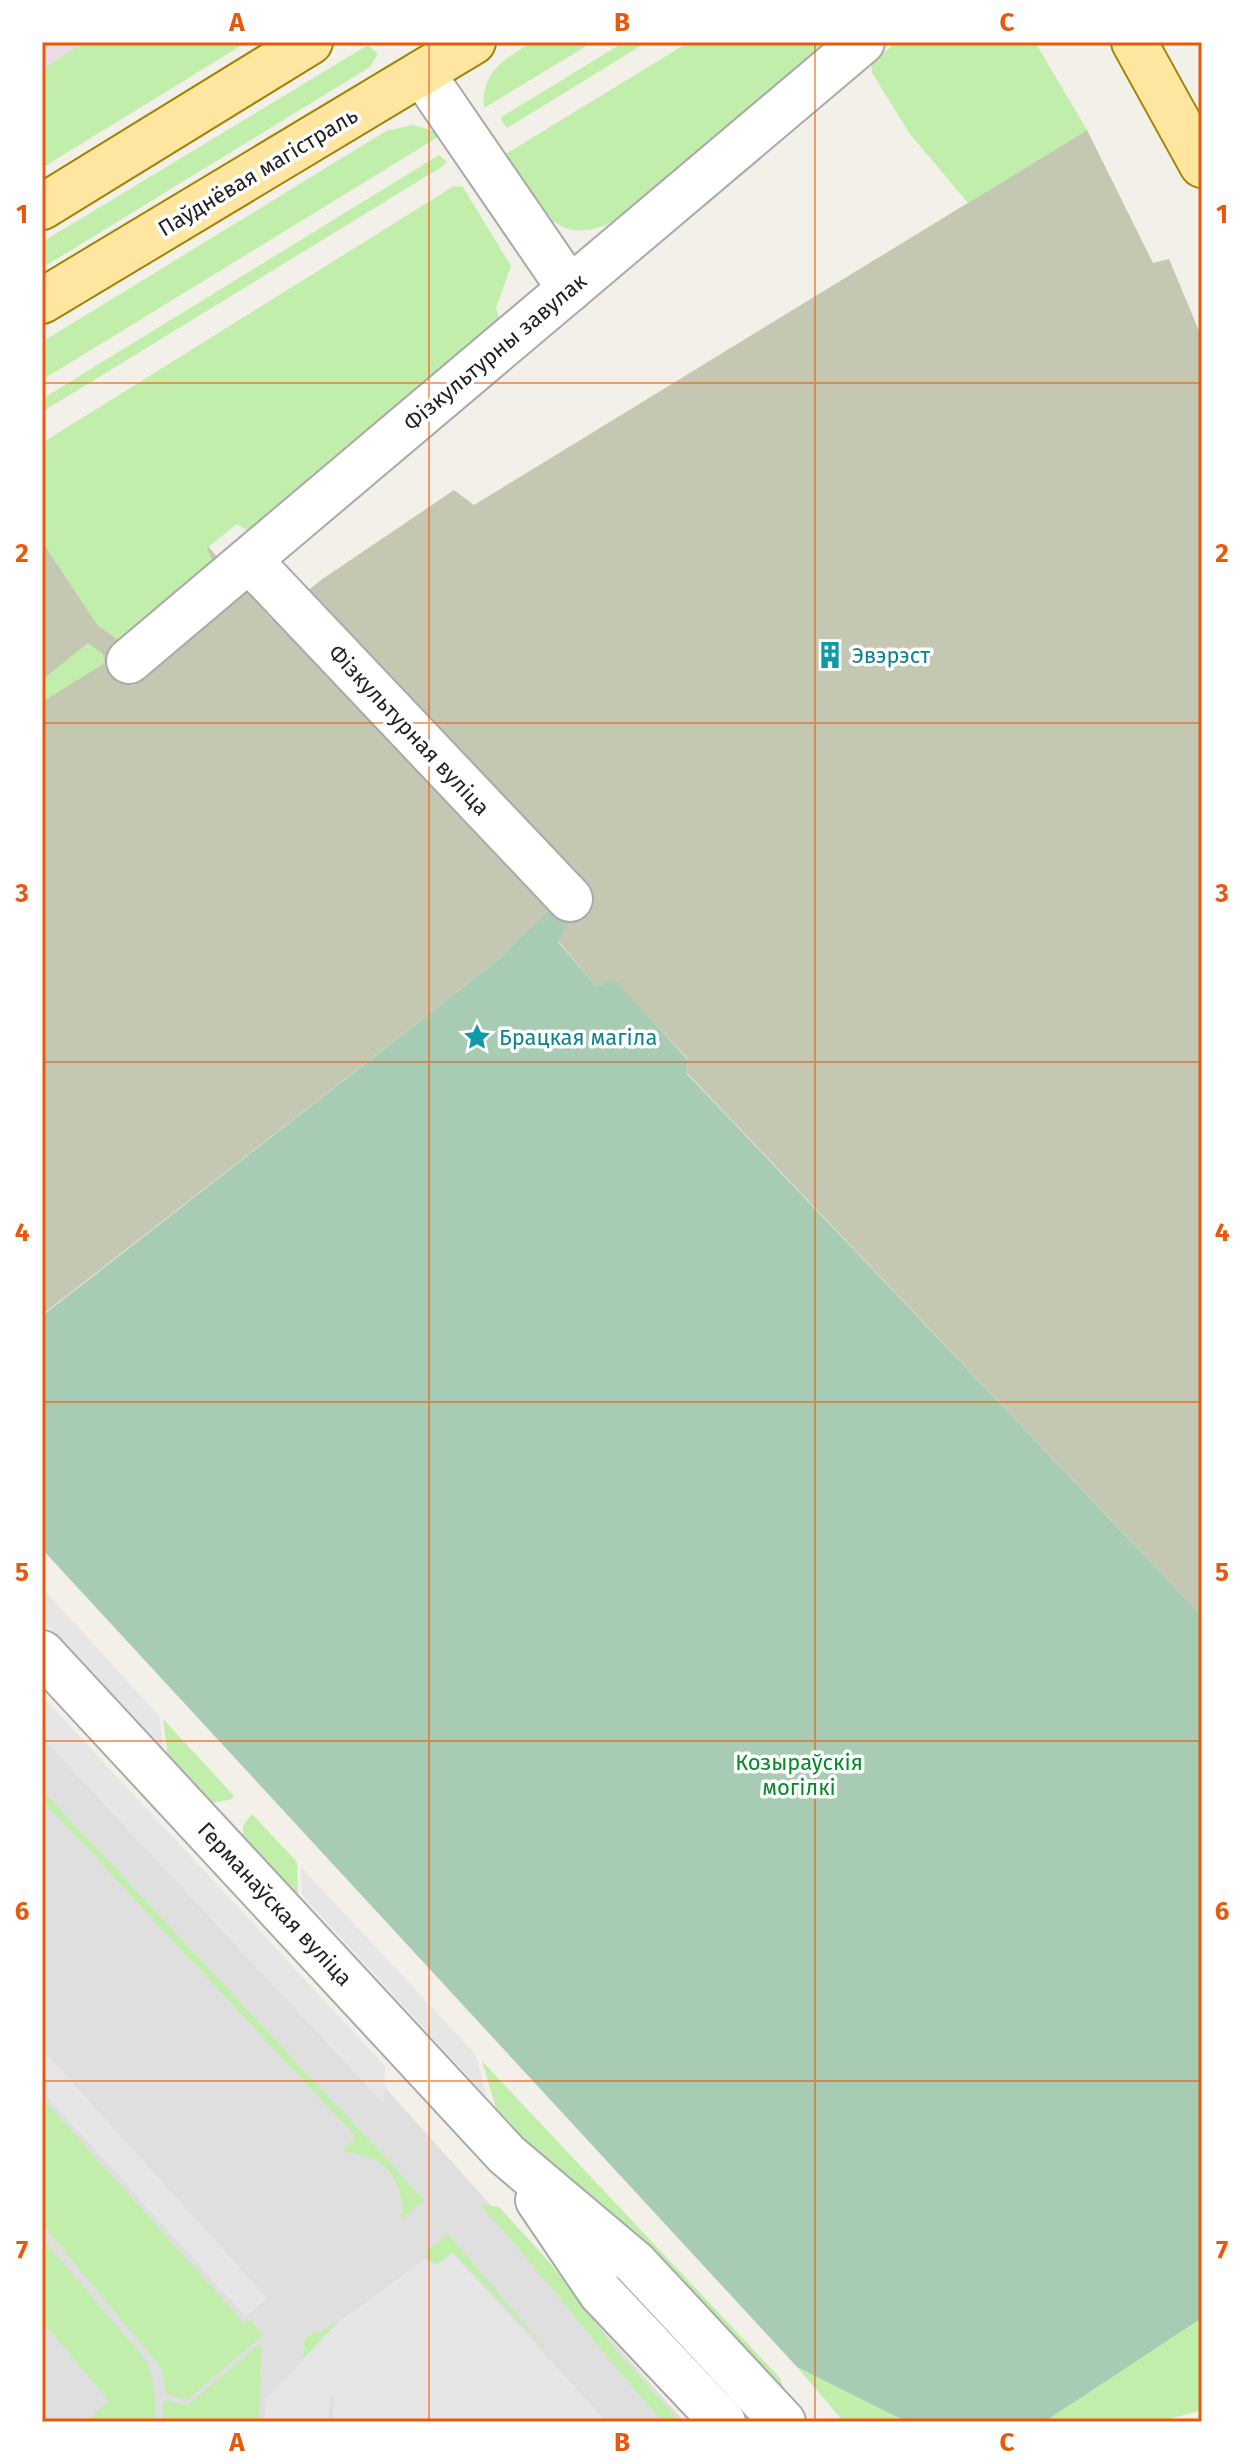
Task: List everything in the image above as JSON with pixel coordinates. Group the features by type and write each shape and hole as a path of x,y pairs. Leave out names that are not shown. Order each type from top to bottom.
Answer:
{"main road":[{"path":"42,207 310,42"},
{"name":"Паўднёвая магістраль","path":"42,301 411,58 473,42"},
{"path":"1134,42 1197,143"}],"street":[{"name":"Фізкультурны завулак","path":"129,661 862,42"},
{"path":"411,58 570,289"},
{"name":"Фізкультурная вуліца","path":"249,560 570,899"},
{"name":"Германаўская вуліца","path":"42,1653 507,2155 635,2263 783,2422"},
{"name":"Германаўская вуліца","path":"507,2155 601,2293 723,2422"}],"shaded area":[{"path":"42,42 140,42 42,105"},
{"path":"1087,130 1153,263 1169,259 1202,338 1202,1616 687,1073 688,1059 615,981 596,986 558,941 556,905 498,960 42,1315 42,537 140,468 272,620 321,580 454,490 474,505"},
{"path":"42,1588 160,1717 163,1750 42,1619"},
{"path":"42,1696 385,2066 384,2104 42,1738"},
{"path":"42,1705 685,2422 42,2422"},
{"path":"301,1867 476,2055 487,2097 302,1895"},
{"path":"42,2049 267,2298 246,2317 42,2091"},
{"path":"452,2253 607,2422 333,2422 334,2396 330,2395 328,2422 264,2422 266,2399 337,2323 425,2259 436,2265"}],"green space":[{"path":"85,42 247,42 42,168 42,69"},
{"path":"532,42 593,42 484,108 486,85 491,76 504,61"},
{"path":"624,42 647,42 507,128 500,118"},
{"path":"689,42 827,42 614,221 593,229 575,230 547,216 504,155"},
{"path":"896,42 1035,42 1087,130 968,203 910,134 872,73 871,64"},
{"path":"368,45 378,54 370,67 42,268 42,242"},
{"path":"413,125 443,134 42,380 42,342 386,131"},
{"path":"439,155 447,162 443,166 42,412 42,399"},
{"path":"454,186 463,187 511,266 496,308 500,322 253,534 237,524 207,548 214,565 120,641 98,626 45,546 42,547 42,443"},
{"path":"88,643 103,654 105,663 42,702 42,680"},
{"name":"Козыраўскія могілкі","path":"556,904 569,921 558,942 596,986 615,980 688,1060 687,1074 1202,1616 1202,2318 1044,2422 907,2422 797,2367 42,1549 42,1316 498,960"},
{"path":"163,1719 234,1796 232,1799 212,1803 168,1757"},
{"path":"42,1790 424,2200 402,2219 400,2191 388,2170 369,2157 342,2152 356,2137 42,1800"},
{"path":"252,1814 297,1862 298,1895 243,1835 243,1825"},
{"path":"482,2061 780,2378 784,2390 776,2397 596,2215 496,2108"},
{"path":"42,2098 245,2324 251,2320 263,2335 187,2400 166,2394 162,2369 42,2224"},
{"path":"479,2204 499,2207 551,2264 616,2350 680,2422 663,2422"},
{"path":"448,2234 553,2357 453,2252 437,2264 428,2261 426,2252"},
{"path":"42,2238 148,2363 154,2387 156,2422 84,2422 109,2401 42,2321"},
{"path":"1202,2318 1202,2410 1158,2422 1044,2422"},
{"path":"337,2323 345,2327 303,2360 305,2338"},
{"path":"262,2342 259,2422 162,2422 163,2400 188,2405"},
{"path":"797,2367 907,2422 844,2422"}],"place":[{"name":"Эвэрэст","path":"830,655"},
{"name":"Брацкая магіла","path":"477,1037"}]}
